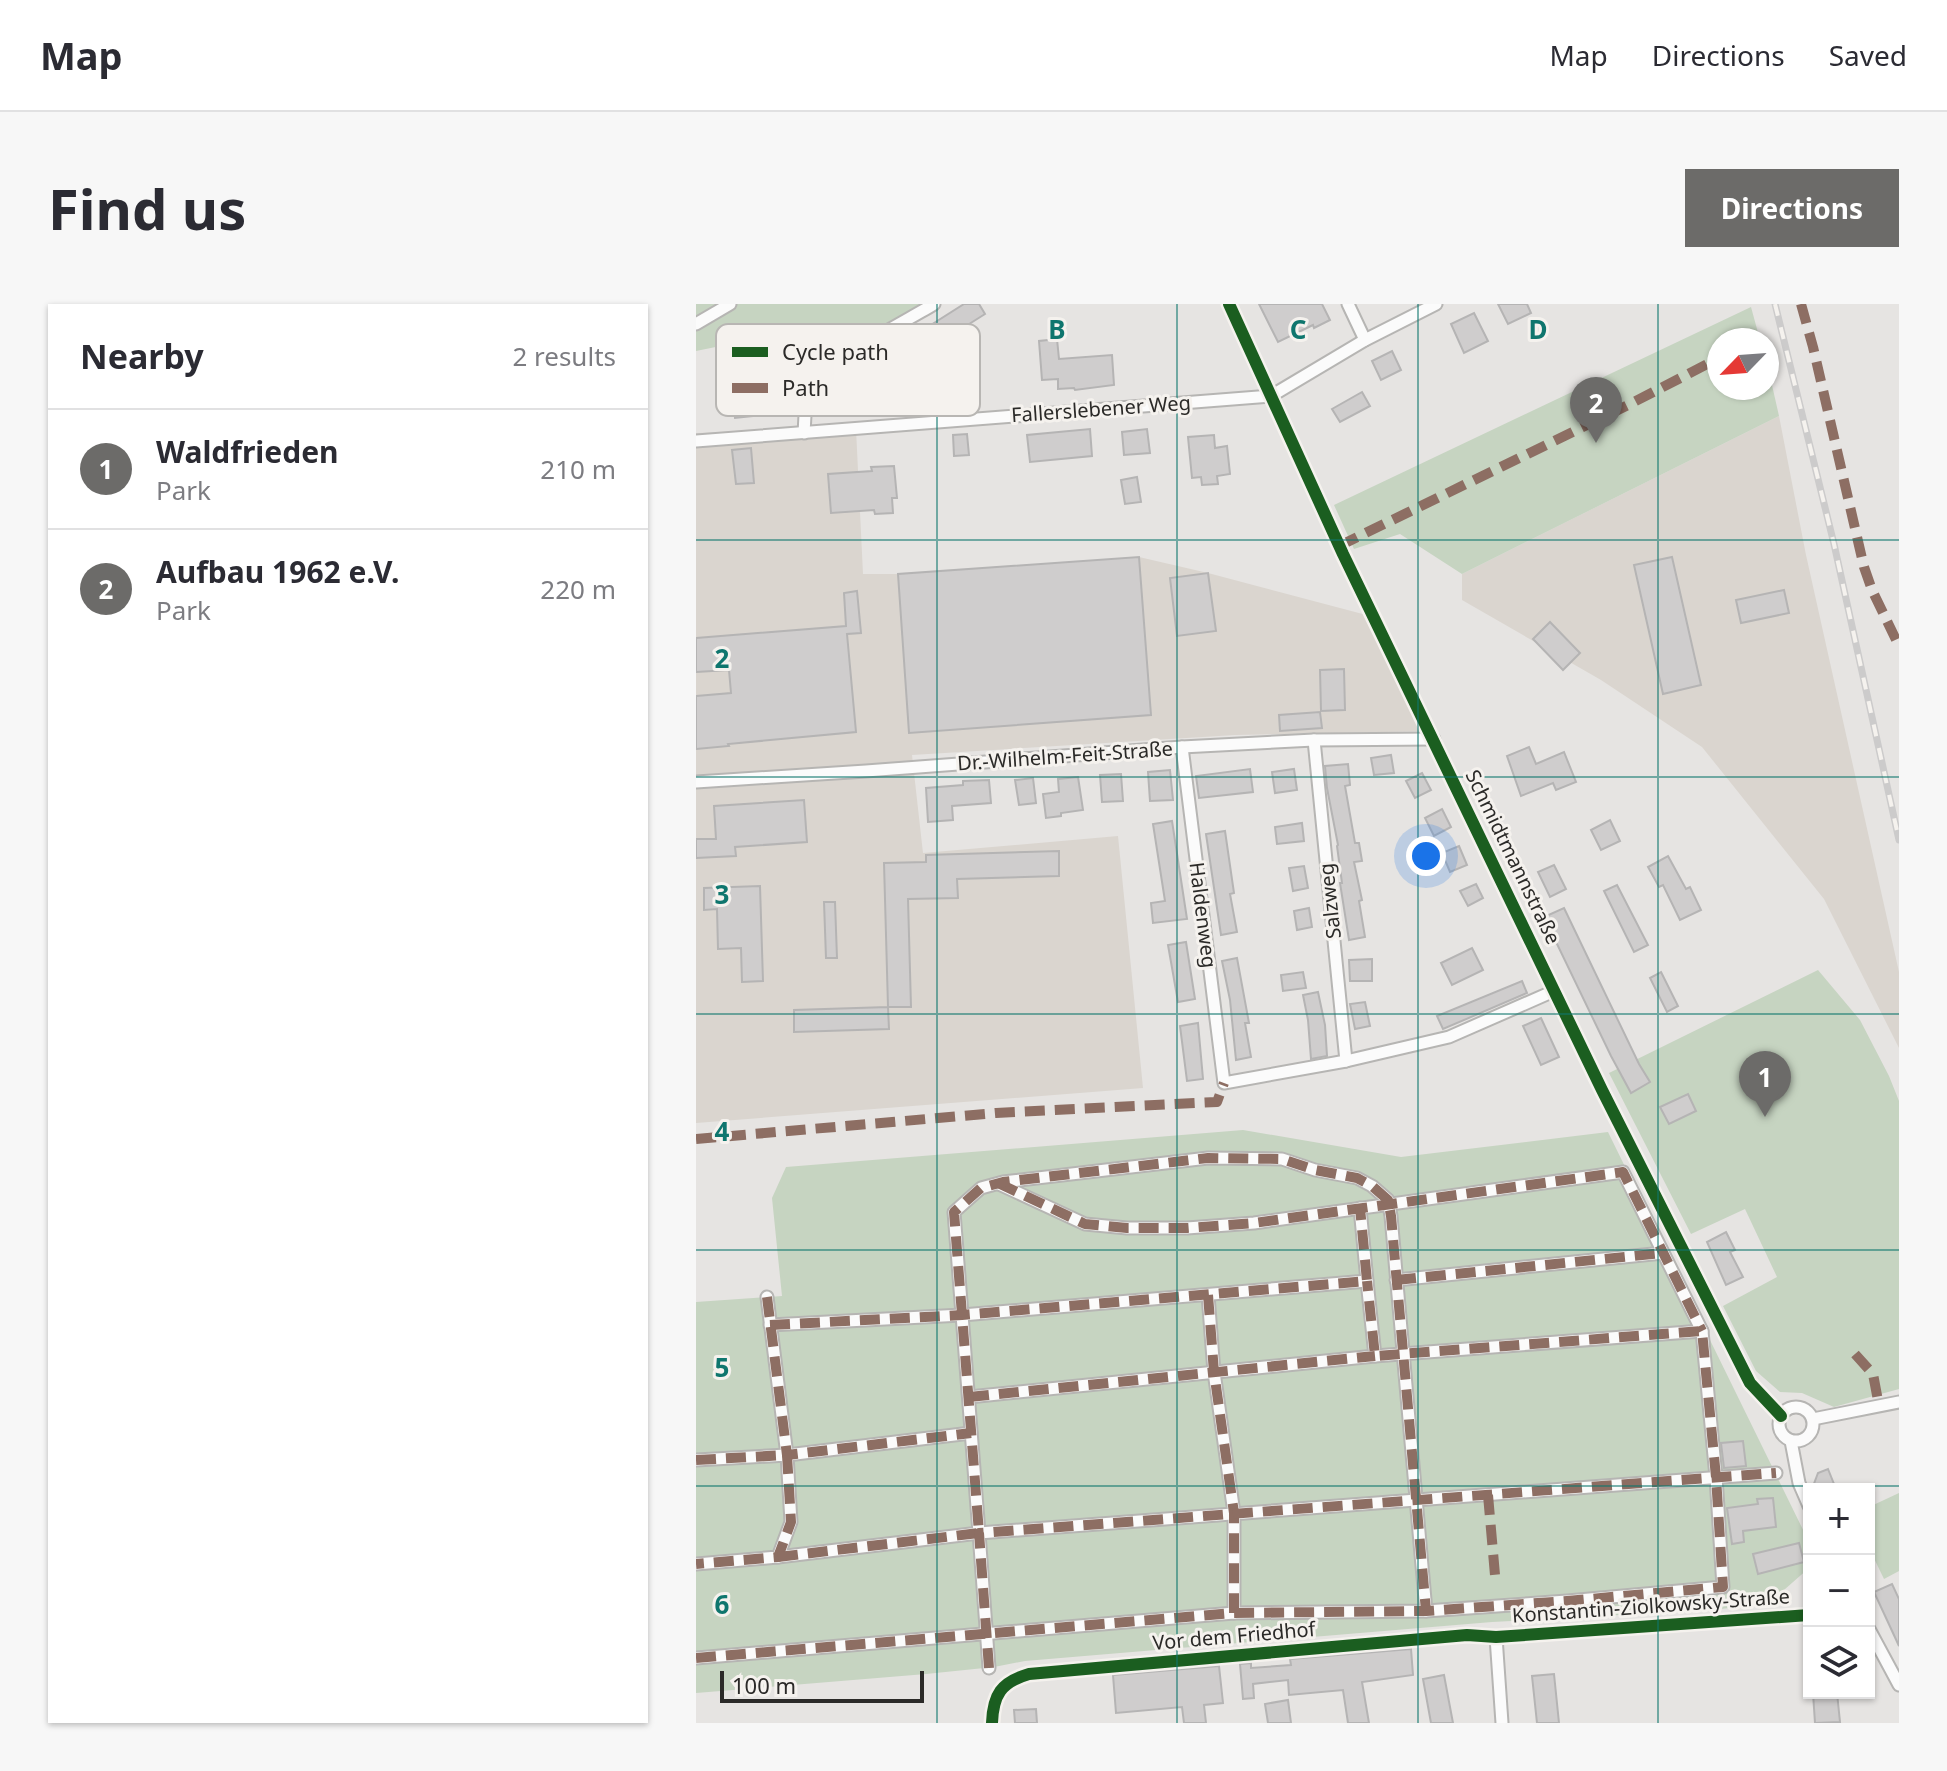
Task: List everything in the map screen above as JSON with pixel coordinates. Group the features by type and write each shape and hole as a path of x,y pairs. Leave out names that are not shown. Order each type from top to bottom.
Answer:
{"street":[{"path":"696,324 730,304"},
{"path":"900,324 934,304"},
{"name":"Schmidtmannstraße","path":"1229,304 1343,554 1623,1132 1750,1383 1781,1416"},
{"path":"1348,304 1365,340"},
{"name":"Fallerslebener Weg","path":"696,441 1271,396 1365,340 1436,304"},
{"path":"804,433 806,416"},
{"name":"Dr.-Wilhelm-Feit-Straße","path":"696,782 1182,747 1314,740 1434,739"},
{"name":"Salzweg","path":"1314,740 1346,1061"},
{"name":"Haldenweg","path":"1182,747 1224,1083 1346,1061"},
{"path":"1346,1061 1449,1037 1554,991"},
{"path":"989,1668 954,1212 981,1188 998,1183 1208,1158 1282,1159 1315,1170 1357,1178 1388,1200 1426,1611"},
{"path":"696,1658 1234,1613 1426,1611 1723,1587 1702,1331 1623,1172 1254,1223 1201,1227 1127,1228 1085,1224 998,1183"},
{"path":"1360,1208 1375,1356"},
{"path":"1396,1280 1663,1253"},
{"path":"770,1325 962,1315 1367,1281"},
{"path":"1208,1295 1214,1372 1234,1513 1234,1613"},
{"path":"767,1297 787,1455 791,1522 778,1557"},
{"path":"969,1397 1375,1356 1702,1331"},
{"path":"1813,1419 1899,1402"},
{"path":"1791,1408 1810,1413 1813,1419 1812,1431 1806,1439 1791,1441 1780,1430 1781,1416 1791,1408"},
{"path":"696,1460 787,1455 971,1433"},
{"path":"1791,1441 1803,1492"},
{"path":"696,1564 979,1533 1776,1473"},
{"name":"Konstantin-Ziolkowsky-Straße","path":"1496,1637 1803,1615"},
{"name":"Vor dem Friedhof","path":"992,1723 996,1697 1009,1682 1029,1674 1467,1635 1496,1637"},
{"path":"1496,1637 1502,1723"},
{"path":"1875,1640 1899,1685"}],"shaded area":[{"path":"1779,416 1806,555 1899,972 1899,1048 1824,899 1702,747 1601,680 1462,600 1462,574"},
{"path":"856,429 863,574 1139,557 1374,617 1437,731 1235,735 912,755 923,853 1118,836 1143,1088 696,1123 696,433"}],"green space":[{"path":"696,304 934,304 903,324 716,324 716,347 696,351"},
{"path":"1751,307 1757,328 1707,328 1707,400 1775,400 1779,416 1462,574 1400,534 1354,549 1334,505"},
{"path":"1818,970 1860,1020 1899,1101 1899,1389 1834,1407 1802,1393 1780,1392 1756,1371 1723,1306 1777,1277 1745,1209 1691,1234 1609,1073"},
{"path":"1243,1130 1401,1157 1608,1132 1803,1530 1803,1573 1768,1604 1492,1622 1025,1661 926,1674 696,1693 696,1302 782,1296 772,1198 786,1167"},
{"path":"1899,1493 1899,1571 1884,1579 1875,1560 1875,1504"}],"building":[{"path":"964,304 979,304 985,314 969,324 933,324"},
{"path":"1259,304 1322,304 1330,320 1278,342"},
{"path":"1498,304 1527,304 1531,313 1508,324"},
{"path":"1474,313 1488,341 1464,353 1451,324"},
{"path":"1057,339 1059,359 1112,355 1114,385 1058,389 1058,379 1042,380 1039,341"},
{"path":"1392,351 1401,370 1381,380 1372,361"},
{"path":"1362,392 1370,406 1340,422 1332,409"},
{"path":"1090,429 1092,456 1030,462 1027,435"},
{"path":"1147,429 1150,453 1124,455 1122,432"},
{"path":"967,434 969,455 954,456 953,435"},
{"path":"1214,435 1215,448 1227,446 1230,474 1217,476 1218,484 1202,485 1201,477 1192,478 1188,437"},
{"path":"751,448 754,483 736,484 732,450"},
{"path":"894,466 897,498 892,498 893,513 875,514 874,510 831,513 828,474"},
{"path":"1137,477 1141,502 1125,504 1121,480"},
{"path":"1139,557 1151,715 909,733 898,574"},
{"path":"1672,557 1701,685 1663,694 1634,565"},
{"path":"1208,573 1216,631 1177,636 1170,578"},
{"path":"1784,590 1789,613 1741,623 1736,600"},
{"path":"857,591 861,633 847,634 856,732 696,749 696,696 731,693 729,670 696,672 696,638 846,626 844,593"},
{"path":"1550,622 1580,653 1563,670 1533,639"},
{"path":"1344,669 1345,710 1321,711 1320,670"},
{"path":"1320,712 1322,728 1280,731 1279,715"},
{"path":"1529,747 1536,764 1564,752 1576,782 1556,790 1553,783 1521,796 1507,756"},
{"path":"1391,755 1394,773 1374,775 1371,758"},
{"path":"1348,764 1350,785 1345,786 1355,843 1359,843 1362,861 1354,862 1362,900 1359,901 1365,937 1349,940 1325,766"},
{"path":"1250,769 1253,792 1199,798 1196,776"},
{"path":"1294,769 1297,790 1275,793 1272,772"},
{"path":"1170,770 1173,800 1150,801 1148,772"},
{"path":"1422,773 1431,790 1415,798 1406,781"},
{"path":"1121,774 1123,801 1102,802 1100,775"},
{"path":"1078,777 1083,810 1046,818 1043,794 1059,792 1058,779"},
{"path":"1033,778 1036,803 1019,805 1015,780"},
{"path":"989,780 991,803 952,806 953,820 928,822 926,788"},
{"path":"804,800 807,842 735,847 736,856 696,858 696,839 716,839 714,806"},
{"path":"1442,809 1451,827 1434,836 1425,818"},
{"path":"1610,820 1620,841 1601,850 1591,830"},
{"path":"1172,821 1187,919 1153,923 1151,903 1165,901 1153,824"},
{"path":"1302,823 1304,841 1277,844 1275,827"},
{"path":"1225,831 1234,893 1230,894 1237,932 1221,935 1206,834"},
{"path":"1459,846 1467,865 1450,872 1442,853"},
{"path":"1059,851 1059,876 957,879 958,898 908,899 911,1007 888,1007 884,863 926,862 926,855"},
{"path":"1668,856 1686,889 1690,887 1701,910 1680,920 1663,885 1659,887 1648,867"},
{"path":"1554,865 1566,889 1550,897 1538,872"},
{"path":"1304,866 1308,888 1293,891 1289,868"},
{"path":"1476,884 1483,898 1468,906 1460,891"},
{"path":"1617,885 1648,945 1634,952 1604,891"},
{"path":"760,886 763,981 742,982 741,948 718,949 717,909 704,910 704,888"},
{"path":"824,902 835,902 837,958 826,958"},
{"path":"1309,908 1312,927 1297,930 1294,911"},
{"path":"1564,908 1650,1082 1631,1093 1544,917"},
{"path":"1186,942 1195,999 1178,1002 1168,945"},
{"path":"1472,948 1483,970 1452,985 1441,963"},
{"path":"1237,958 1249,1023 1245,1023 1251,1057 1236,1060 1230,1000 1222,961"},
{"path":"1372,959 1372,981 1350,981 1349,960"},
{"path":"1303,972 1306,988 1283,991 1281,975"},
{"path":"1661,972 1678,1006 1667,1012 1650,978"},
{"path":"1522,981 1527,993 1443,1029 1437,1016"},
{"path":"1318,992 1327,1056 1311,1059 1303,995"},
{"path":"1365,1002 1370,1026 1355,1029 1350,1004"},
{"path":"888,1007 889,1029 794,1032 794,1010"},
{"path":"1541,1018 1559,1057 1541,1065 1523,1026"},
{"path":"1198,1023 1203,1079 1187,1081 1180,1026"},
{"path":"1688,1094 1696,1111 1669,1124 1660,1107"},
{"path":"1726,1232 1735,1250 1730,1252 1743,1277 1726,1285 1707,1242"},
{"path":"1743,1441 1746,1466 1724,1468 1721,1443"},
{"path":"1828,1469 1834,1483 1814,1483 1818,1473"},
{"path":"1773,1498 1776,1527 1743,1531 1744,1542 1732,1544 1727,1508 1758,1504 1757,1499"},
{"path":"1799,1543 1803,1562 1758,1574 1753,1554"},
{"path":"1892,1584 1899,1599 1899,1646 1875,1594"},
{"path":"1411,1649 1413,1675 1362,1682 1369,1723 1348,1723 1343,1690 1289,1695 1288,1680 1253,1684 1254,1698 1243,1699 1240,1664 1251,1663 1251,1668 1291,1665 1290,1659"},
{"path":"1219,1666 1223,1703 1204,1705 1206,1723 1184,1723 1182,1707 1116,1713 1113,1675"},
{"path":"1554,1674 1559,1723 1537,1723 1532,1676"},
{"path":"1444,1675 1453,1723 1431,1723 1423,1679"},
{"path":"1813,1699 1838,1699 1840,1722 1815,1723"},
{"path":"1288,1700 1291,1723 1268,1723 1265,1704"},
{"path":"1036,1709 1037,1723 1015,1723 1014,1710"}],"railway":[{"path":"1775,304 1834,544 1899,840"}],"marked path":[{"path":"1801,304 1864,567 1899,646"},
{"path":"1339,546 1707,364"},
{"path":"696,1139 996,1113 1217,1102 1224,1083"},
{"path":"778,1557 979,1533 954,1212 981,1188 1003,1182 1208,1158 1282,1159 1315,1170 1357,1178 1388,1200 1426,1611"},
{"path":"998,1183 1085,1224 1187,1228 1254,1223 1623,1172 1702,1331"},
{"path":"770,1325 962,1315 1367,1281 1360,1208"},
{"path":"1396,1280 1663,1253"},
{"path":"696,1658 1234,1613 1426,1611 1723,1587 1702,1331 1375,1356 1367,1281"},
{"path":"1208,1295 1214,1372 1234,1513 1234,1613"},
{"path":"767,1297 787,1455 971,1433"},
{"path":"1855,1354 1873,1374 1879,1406"},
{"path":"969,1397 1375,1356"},
{"path":"696,1460 787,1455 791,1522 778,1557 696,1564"},
{"path":"989,1668 979,1533 1776,1473"},
{"path":"1488,1495 1495,1575"}],"cycle path":[{"path":"1229,304 1343,554 1602,1090 1750,1383 1781,1416"},
{"path":"992,1723 994,1705 1000,1691 1012,1681 1029,1674 1467,1635 1496,1637 1803,1615"}],"place":[{"name":"Aufbau 1962 e.V.","path":"1596,443"},
{"name":"Waldfrieden","path":"1765,1117"}]}
